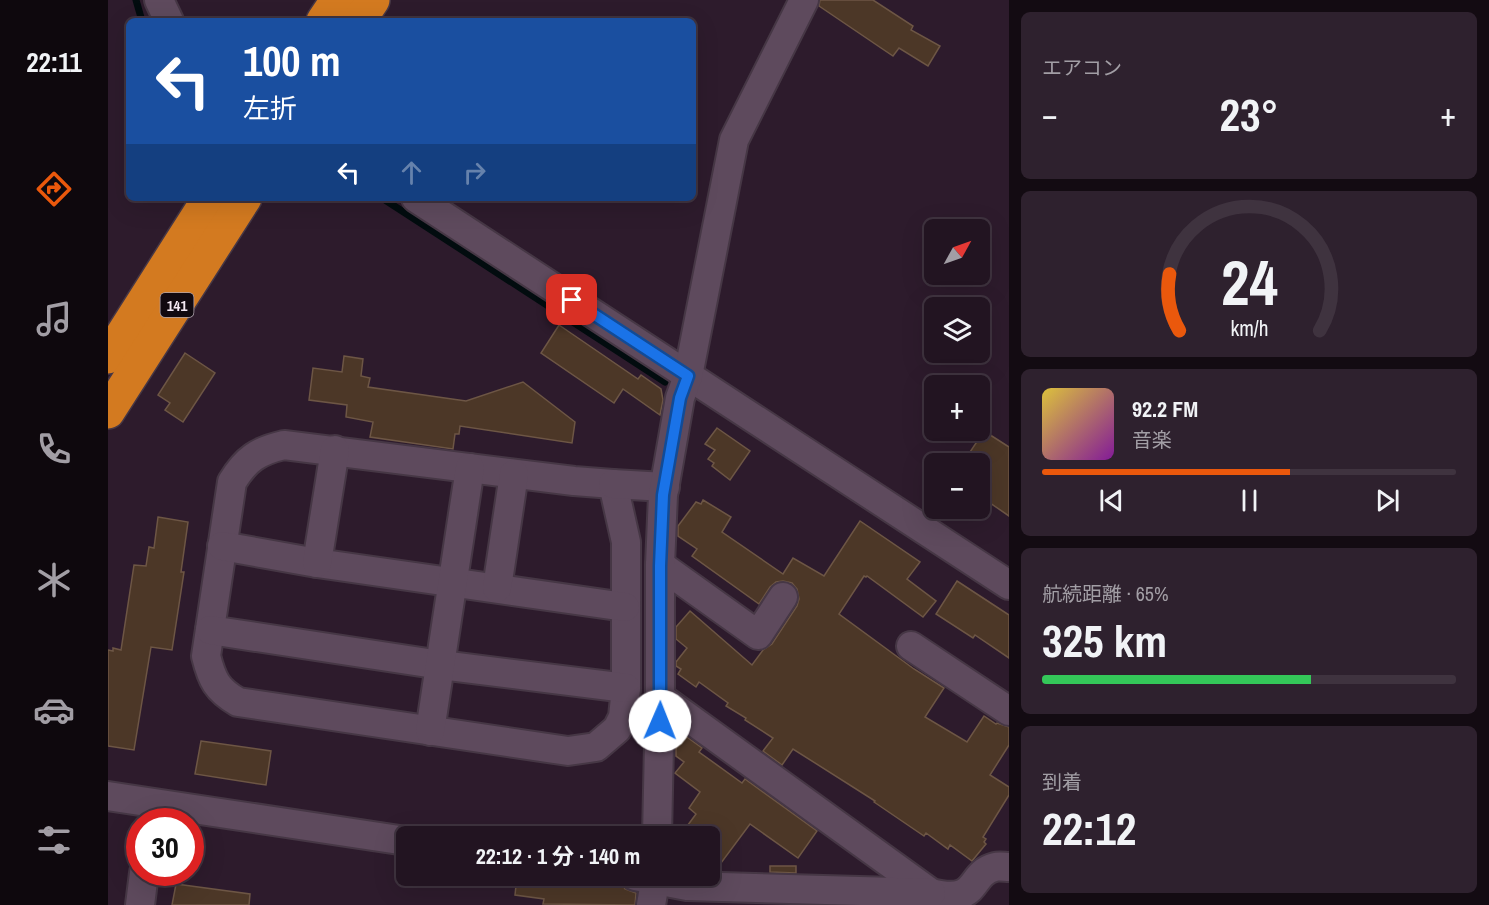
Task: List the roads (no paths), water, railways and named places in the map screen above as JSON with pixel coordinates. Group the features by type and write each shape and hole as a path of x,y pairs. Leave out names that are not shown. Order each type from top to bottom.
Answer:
{"highway":[{"path":"325,18 337,0"},
{"path":"361,18 373,0"},
{"name":"141","path":"108,357 207,201"},
{"name":"141","path":"108,412 243,201"}],"street":[{"path":"159,0 168,18"},
{"path":"657,826 660,566 665,487 680,398 688,376 735,140 804,0"},
{"path":"422,201 1009,585"},
{"path":"613,484 626,542 626,688 623,717 617,729 596,747 568,751 238,702 224,694 211,676 206,656 232,482 240,468 264,449 284,445 574,482 613,484 665,487"},
{"path":"317,563 335,450"},
{"path":"430,731 470,468"},
{"path":"497,588 514,474"},
{"path":"222,546 317,563 625,607"},
{"path":"660,566 758,635 783,597"},
{"path":"210,630 441,665 626,688"},
{"path":"911,646 1009,711"},
{"path":"660,698 931,893 946,901 958,902 970,895 984,874 994,867 1009,867"},
{"path":"108,796 141,808"},
{"path":"204,818 396,840"},
{"path":"140,905 142,886"},
{"path":"687,886 931,893"}],"waterway":[{"path":"136,0 141,18"},
{"path":"387,201 665,382"}]}
